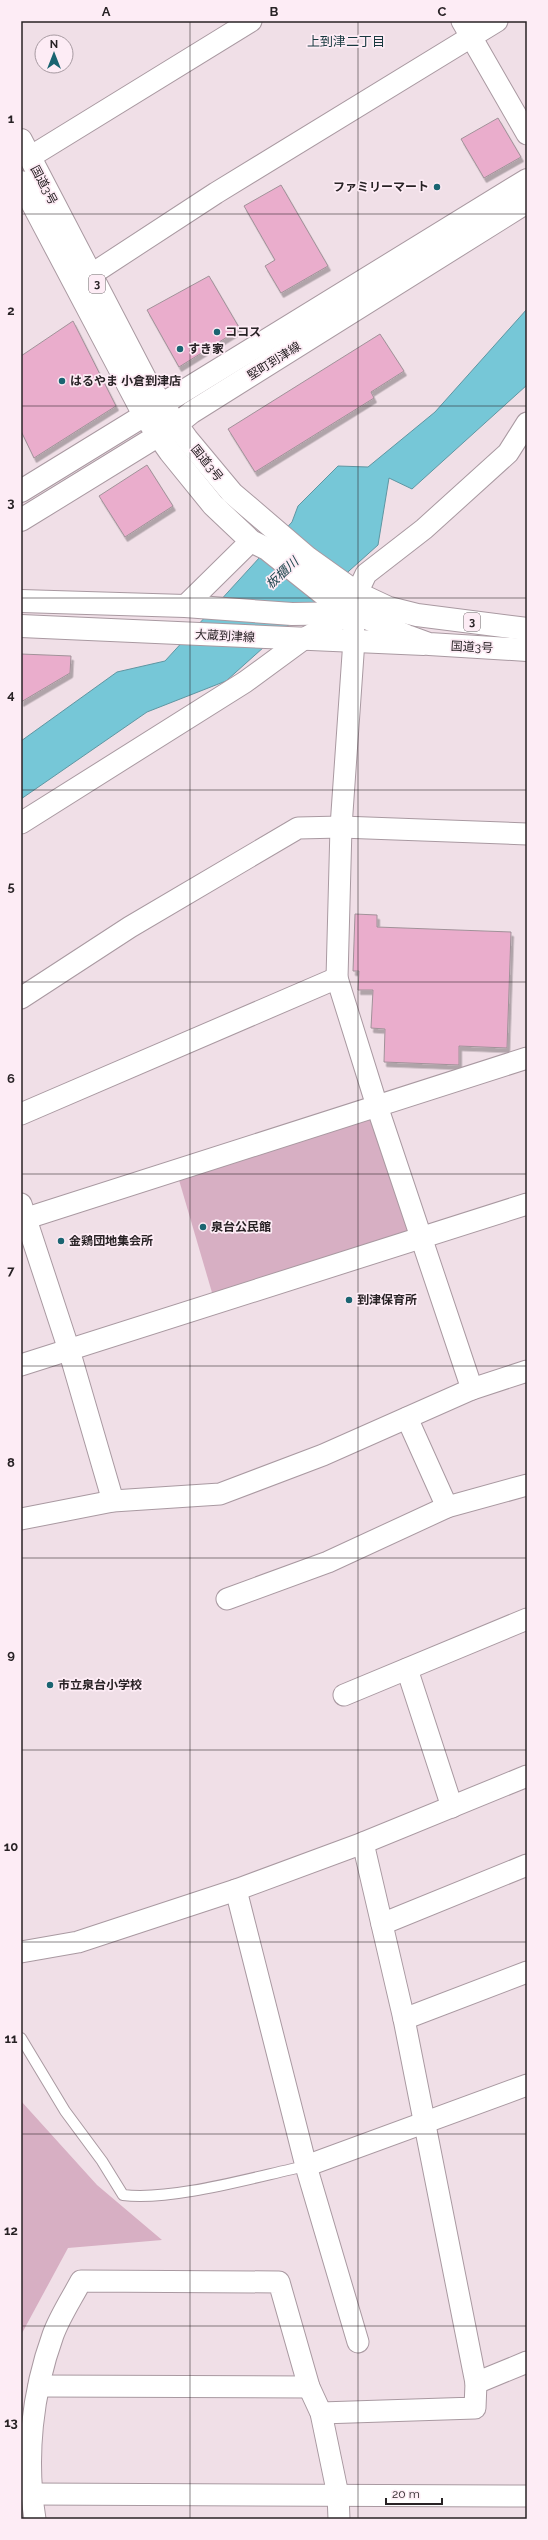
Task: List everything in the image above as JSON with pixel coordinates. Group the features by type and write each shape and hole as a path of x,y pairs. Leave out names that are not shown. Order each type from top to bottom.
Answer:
{"main road":[{"name":"国道3号","path":"25,148 149,386 158,436 213,505 344,596 430,644 527,650"},
{"name":"堅町到津線","path":"21,492 153,409 181,394 344,291 527,180"},
{"name":"国道3号","path":"21,182 153,409 177,424 232,493 266,542"},
{"name":"堅町到津線","path":"21,520 158,436 192,412 527,202"},
{"name":"国道3号","path":"344,596 417,615 527,629"},
{"path":"21,601 192,607 292,614 344,596"},
{"name":"大蔵到津線","path":"21,626 430,644"}],"street":[{"path":"25,148 251,21"},
{"path":"92,274 467,28 497,21"},
{"path":"467,28 527,134"},
{"path":"21,823 245,682 305,638 366,574 517,453 527,423"},
{"path":"192,607 266,542"},
{"path":"344,596 354,640 341,827 337,978 377,1106 472,1389"},
{"path":"21,998 130,927 298,828 341,827 527,834"},
{"path":"21,1114 337,978"},
{"path":"113,1501 69,1350 22,1214 377,1106 527,1058"},
{"path":"21,1365 527,1204"},
{"path":"21,1520 113,1501 220,1494 323,1455 472,1389 527,1372"},
{"path":"407,1418 448,1507"},
{"path":"227,1599 328,1562 448,1507 527,1485"},
{"path":"344,1695 527,1619"},
{"path":"407,1669 452,1807"},
{"path":"21,1952 78,1942 236,1890 363,1843 527,1776"},
{"path":"321,2413 475,2408 476,2383 425,2124 404,2020 363,1843"},
{"path":"382,1924 527,1865"},
{"path":"236,1890 306,2166 358,2342"},
{"path":"404,2020 527,1972"},
{"path":"306,2166 425,2124 527,2085"},
{"path":"35,2519 31,2494 30,2441 39,2386 53,2334 82,2281 279,2282 309,2387 321,2413 338,2495 338,2519"},
{"path":"476,2383 527,2362"},
{"path":"39,2386 309,2387"},
{"path":"31,2494 527,2496"}],"lane":[{"path":"21,2038 61,2105 102,2161 123,2195 138,2197 195,2189 306,2166"}],"shaded area":[{"path":"372,1118 408,1231 213,1296 179,1180"},
{"path":"21,2101 97,2185 162,2240 68,2248 21,2335"}],"water":[{"name":"板櫃川","path":"527,309 527,385 412,489 389,478 378,545 226,681 147,712 21,799 21,741 117,672 165,661 292,522 298,506 338,466 368,467 435,412"}],"building":[{"path":"498,118 521,157 484,178 461,139"},
{"path":"281,185 328,266 281,293 265,266 275,260 244,206"},
{"path":"209,276 240,329 179,367 147,310"},
{"name":"はるやま 小倉到津店","path":"73,321 116,406 34,458 21,431 21,356"},
{"path":"380,334 404,371 371,392 374,398 255,472 228,429"},
{"path":"147,465 173,506 125,537 99,496"},
{"path":"21,654 71,656 70,673 21,702"},
{"path":"355,914 377,915 377,927 511,932 507,1048 459,1046 459,1065 384,1062 385,1029 371,1028 373,990 358,990 359,971 353,971"}],"place":[{"name":"ファミリーマート","path":"437,187"},
{"name":"ココス","path":"217,332"},
{"name":"すき家","path":"180,349"},
{"name":"はるやま 小倉到津店","path":"62,381"},
{"name":"泉台公民館","path":"203,1227"},
{"name":"金鶏団地集会所","path":"61,1241"},
{"name":"到津保育所","path":"349,1300"},
{"name":"市立泉台小学校","path":"50,1685"}],"district":[{"name":"上到津二丁目","path":"346,41"}]}
